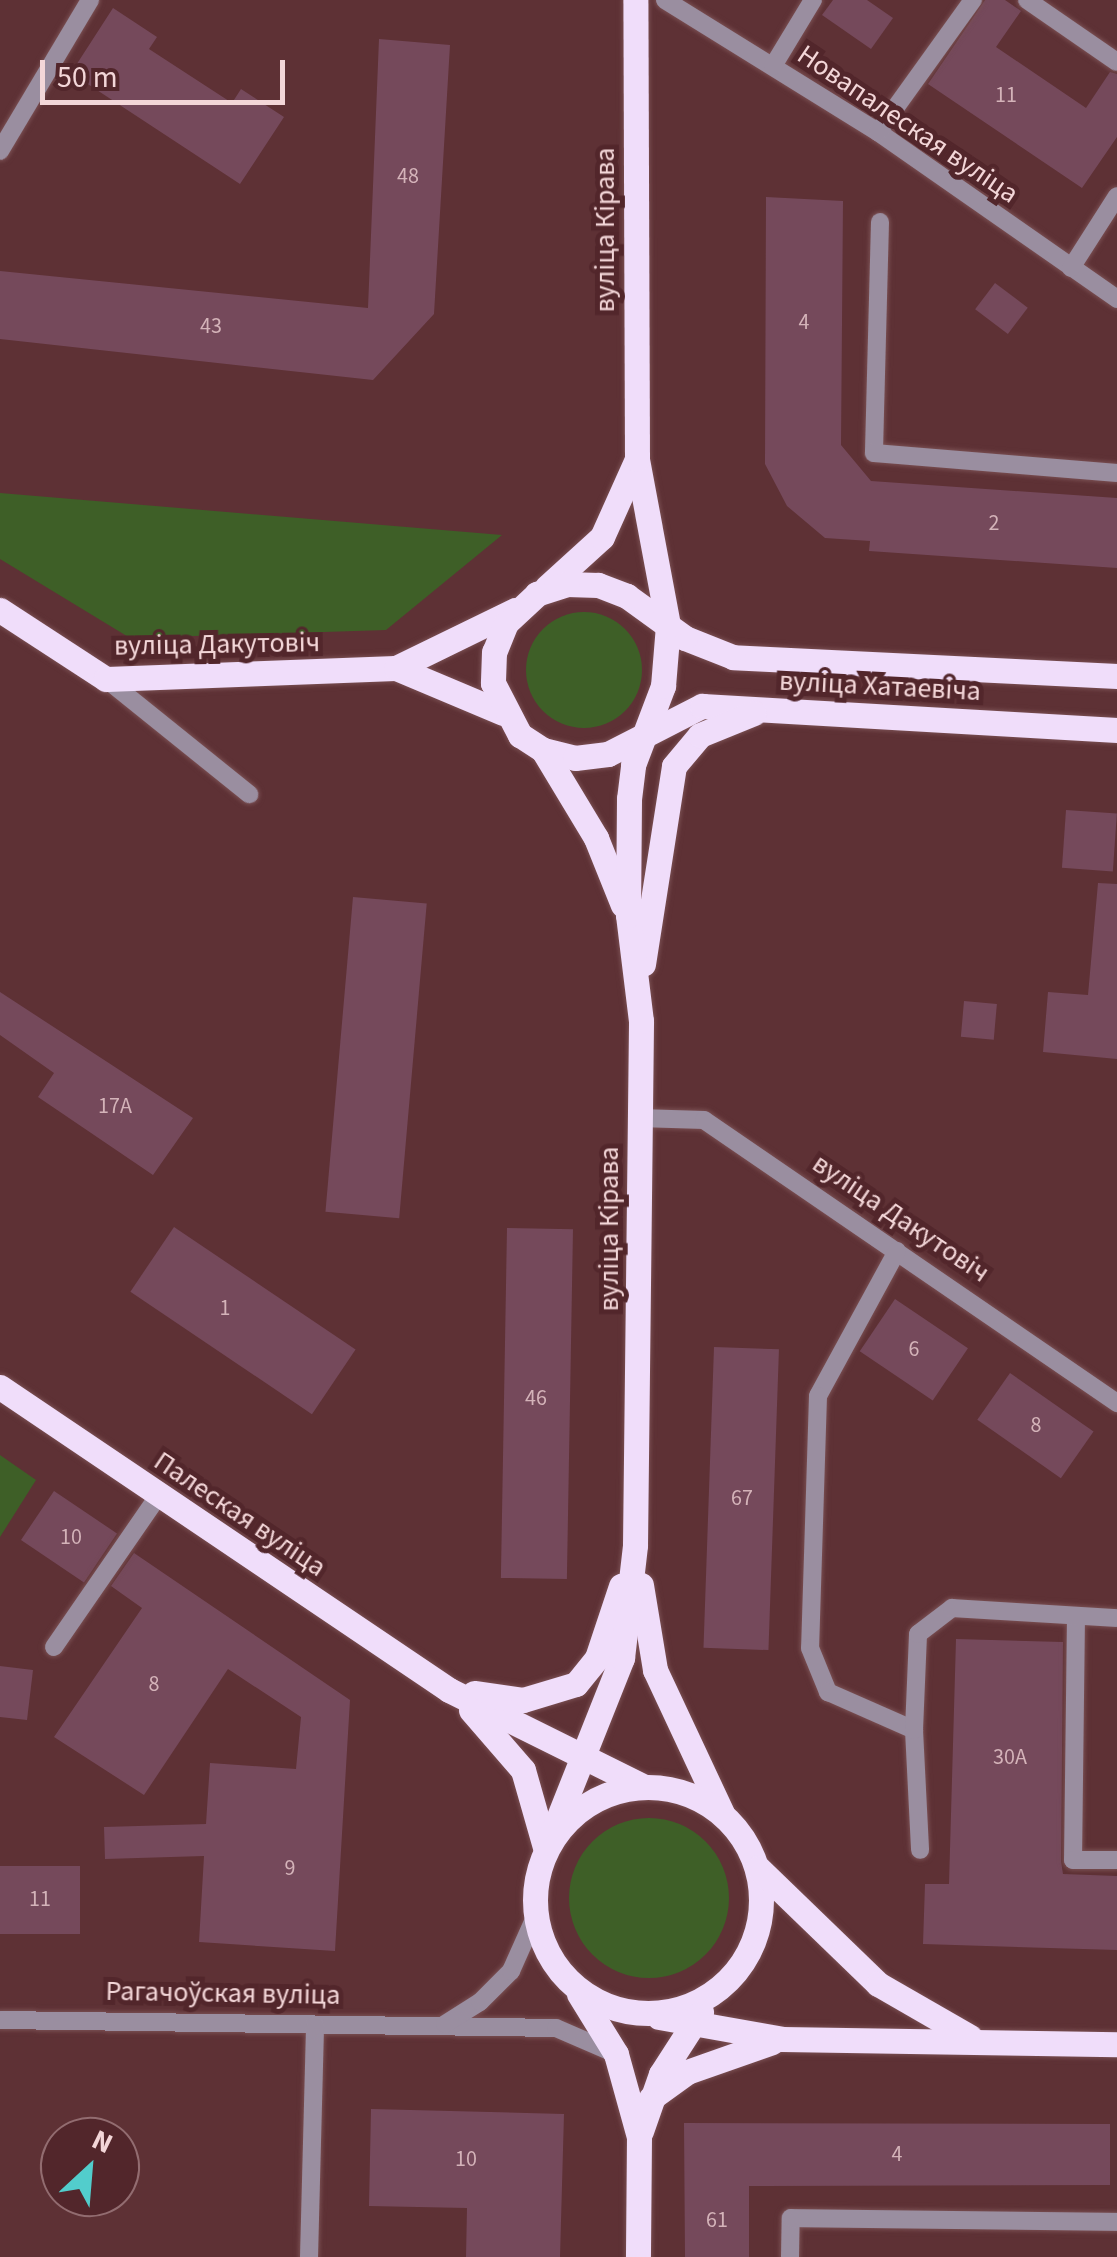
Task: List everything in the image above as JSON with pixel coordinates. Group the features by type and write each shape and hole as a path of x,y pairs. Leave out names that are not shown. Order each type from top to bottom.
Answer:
{"main road":[{"name":"вуліца Кірава","path":"635,0 637,459 668,625"},
{"name":"вуліца Кірава","path":"528,601 602,537 637,459"},
{"path":"567,584 598,585 647,607 668,625 663,686 646,732 608,754 575,758 542,750 504,713 494,683 494,652 528,601 567,584"},
{"name":"вуліца Дакутовіч","path":"0,610 106,679 396,668 445,650 528,601"},
{"name":"вуліца Хатаевіча","path":"668,625 733,657 1117,676"},
{"name":"вуліца Дакутовіч","path":"396,668 504,713"},
{"name":"вуліца Хатаевіча","path":"646,732 702,706 1117,730"},
{"path":"640,981 674,766 700,735 764,710"},
{"name":"вуліца Кірава","path":"546,1848 622,1658 635,1545 640,981 628,915 629,799 646,732"},
{"name":"вуліца Кірава","path":"542,750 596,838 628,915"},
{"name":"Палеская вуліца","path":"0,1387 449,1690 642,1786"},
{"name":"вуліца Кірава","path":"635,1545 655,1670 722,1814"},
{"path":"449,1690 523,1700 576,1684 597,1658 635,1545"},
{"name":"Палеская вуліца","path":"449,1690 522,1770 546,1848"},
{"path":"639,2136 616,2054 576,1990 549,1957 535,1917 535,1882 546,1848 570,1817 603,1795 642,1786 684,1792 722,1814 758,1868 878,1984 979,2041"},
{"path":"638,2257 639,2136 649,2100 693,2024 712,1995 733,1976 754,1939 762,1897 758,1868"},
{"path":"576,1990 611,2008 782,2040 1117,2044"},
{"path":"650,2014 712,1995"},
{"path":"649,2100 702,2066 782,2040"}],"street":[{"path":"0,151 90,0"},
{"name":"Новапалеская вуліца","path":"665,0 878,132 1117,299"},
{"path":"774,66 813,0"},
{"path":"878,132 974,0"},
{"path":"1027,0 1117,62"},
{"path":"1071,268 1117,196"},
{"path":"880,222 874,453 1117,473"},
{"path":"106,679 249,794"},
{"name":"вуліца Дакутовіч","path":"640,1118 704,1120 1117,1402"},
{"path":"898,1250 818,1396 810,1648 828,1692 914,1730"},
{"path":"54,1647 158,1496"},
{"path":"920,1850 914,1730 918,1634 952,1608 1117,1618"},
{"path":"1076,1616 1074,1860 1117,1860"},
{"path":"444,2024 480,2002 510,1971 535,1917"},
{"name":"Рагачоўская вуліца","path":"0,2020 556,2028 616,2054"},
{"path":"309,2257 316,2025"},
{"path":"790,2257 792,2218 1117,2222"}],"green space":[{"path":"0,493 502,535 386,630 130,638 0,559"},
{"path":"584,612 606,616 625,629 638,648 642,670 638,692 625,711 606,724 584,728 562,724 543,711 530,692 526,670 530,648 543,629 562,616"},
{"path":"0,1455 36,1480 0,1537"},
{"path":"649,1818 680,1824 705,1842 723,1867 729,1898 723,1929 705,1954 680,1972 649,1978 618,1972 593,1954 575,1929 569,1898 575,1867 593,1842 618,1824"}],"building":[{"path":"833,0 867,0 893,18 871,49 822,15"},
{"path":"985,0 1005,0 1021,11 996,47 1086,108 1110,72 1117,74 1117,137 1082,188 928,84"},
{"path":"113,8 157,37 149,49 232,103 241,89 284,117 240,184 71,73"},
{"path":"379,39 450,45 434,314 373,380 0,339 0,271 368,308"},
{"path":"766,197 843,201 841,445 871,481 1117,498 1117,568 869,551 870,541 825,538 787,506 765,464"},
{"path":"995,283 1028,308 1008,334 975,309"},
{"path":"1066,810 1117,814 1113,871 1062,868"},
{"path":"1098,883 1117,884 1117,1059 1043,1052 1048,992 1088,995"},
{"path":"353,897 427,903 399,1218 325,1212"},
{"path":"0,992 193,1118 153,1175 38,1097 54,1073 0,1035"},
{"path":"964,1001 997,1004 994,1040 961,1037"},
{"path":"174,1227 356,1349 312,1414 130,1292"},
{"path":"507,1228 573,1229 567,1579 501,1578"},
{"path":"895,1299 968,1348 933,1400 860,1351"},
{"path":"714,1347 779,1349 768,1650 703,1648"},
{"path":"1010,1373 1094,1432 1061,1478 977,1420"},
{"path":"54,1491 117,1533 84,1582 21,1540"},
{"path":"134,1553 350,1700 335,1951 199,1942 204,1856 105,1859 104,1827 206,1824 210,1763 296,1769 301,1717 228,1669 144,1795 54,1737 142,1608 111,1586"},
{"path":"956,1639 1063,1642 1063,1874 1117,1876 1117,1950 923,1944 925,1884 949,1884"},
{"path":"0,1666 33,1670 27,1720 0,1717"},
{"path":"0,1866 80,1866 80,1934 0,1934"},
{"path":"371,2109 564,2114 560,2257 466,2257 467,2208 369,2206"},
{"path":"684,2123 1110,2124 1110,2185 749,2186 749,2257 685,2257"}]}
